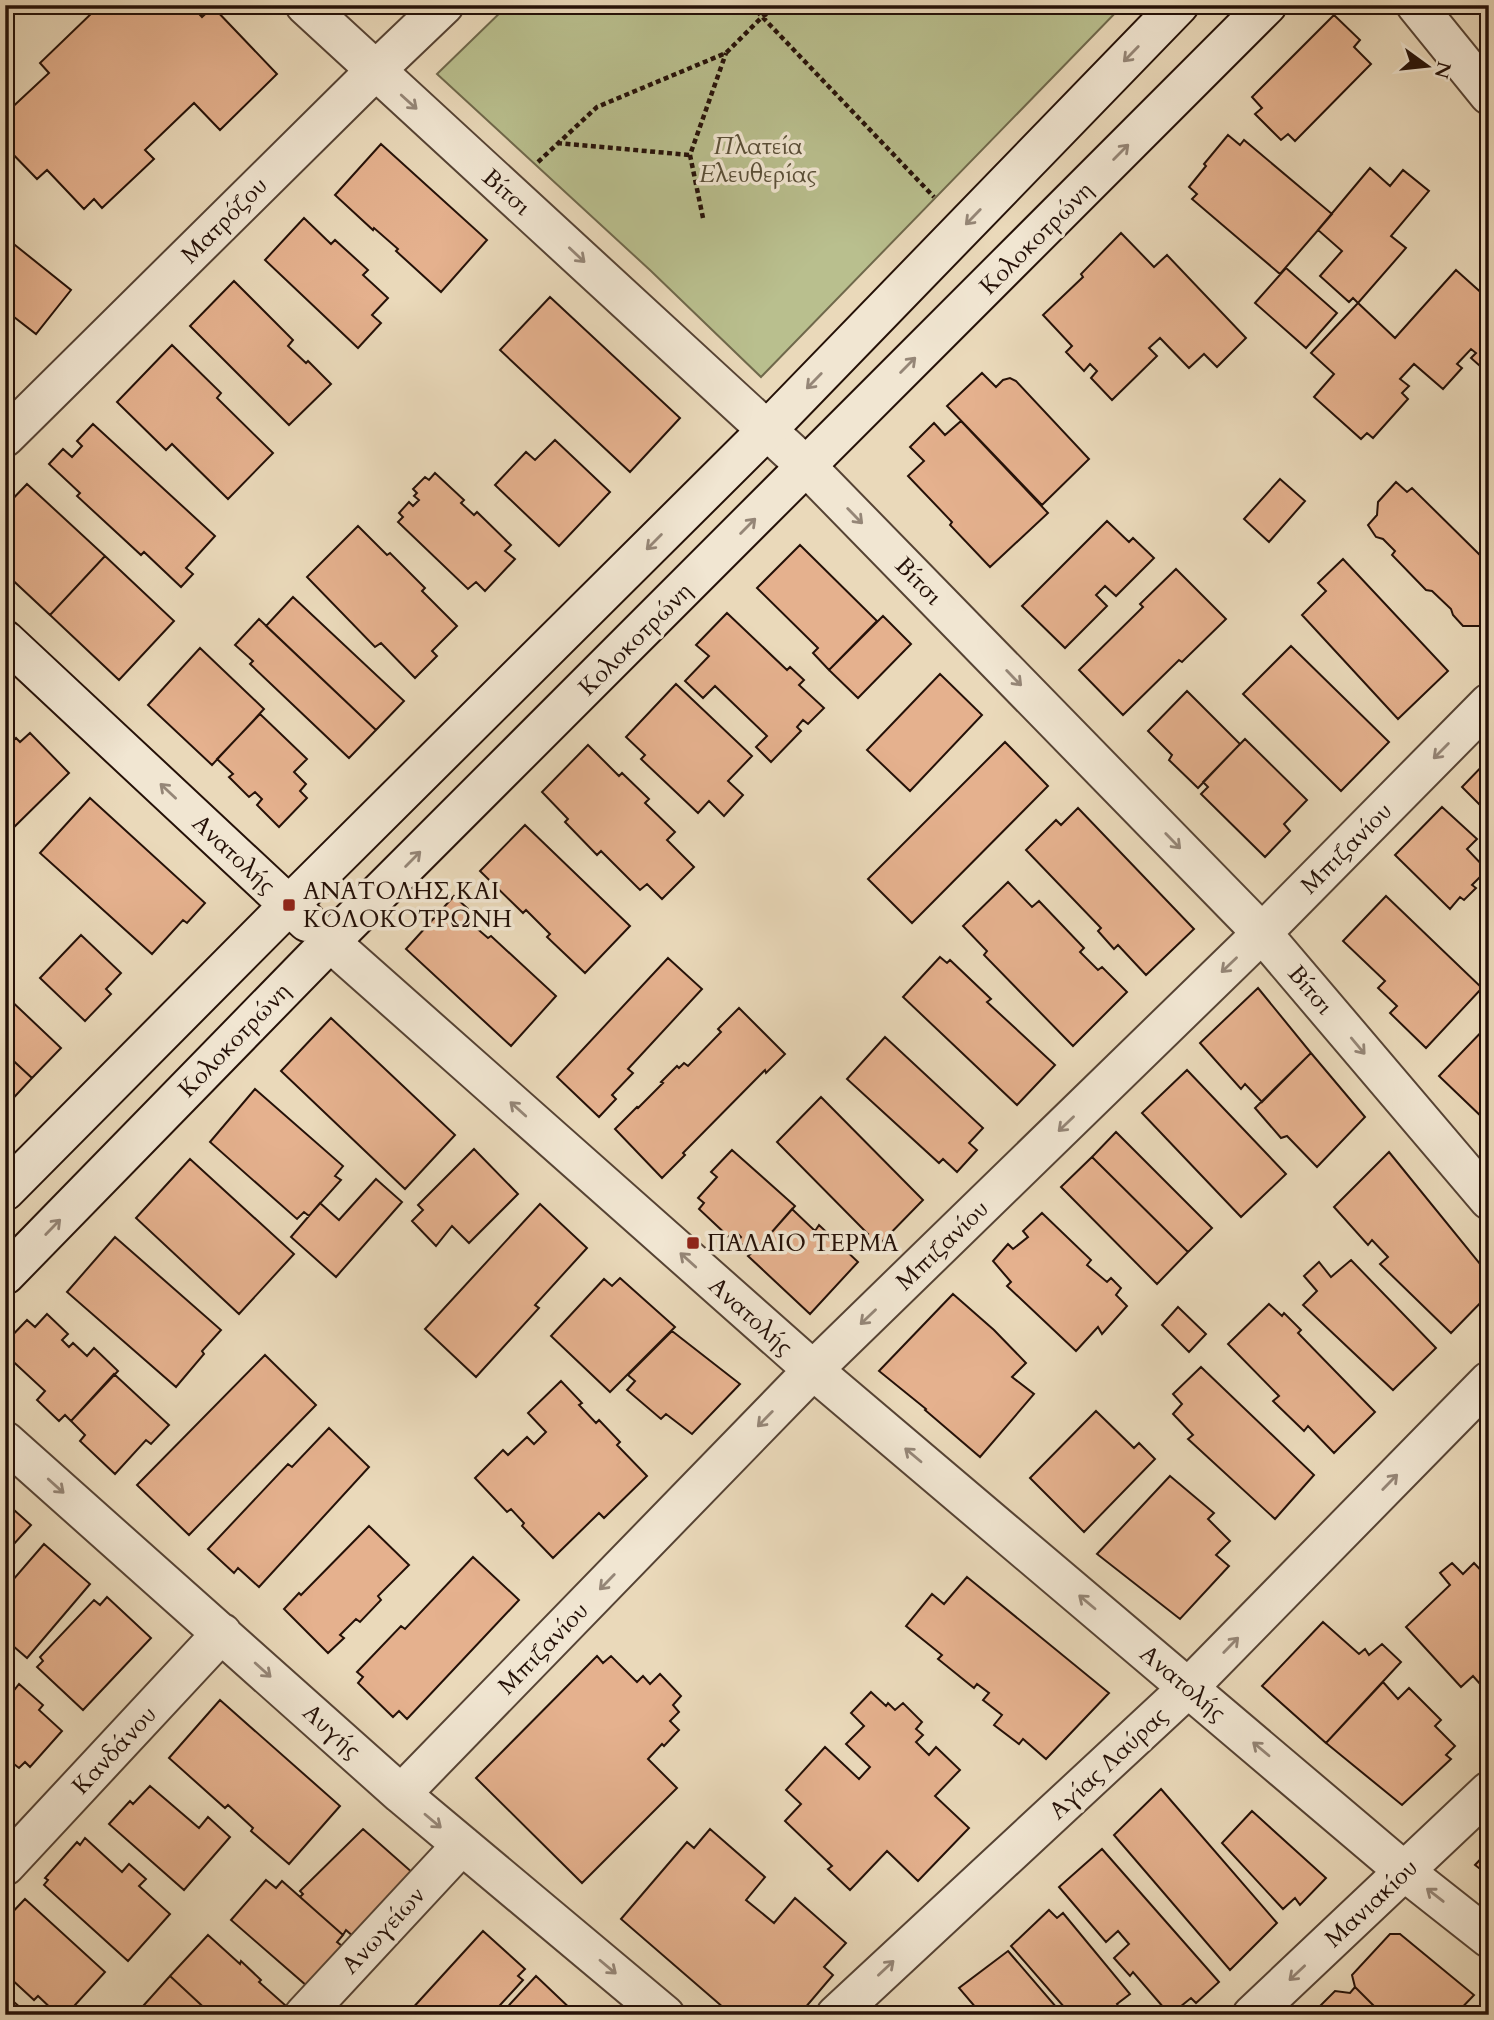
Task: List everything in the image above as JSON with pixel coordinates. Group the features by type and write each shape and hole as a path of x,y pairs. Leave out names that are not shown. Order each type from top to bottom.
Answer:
{"street":[{"name":"Βίτσι","path":"305,5 807,467 1262,933 1489,1200"},
{"name":"Ματρόζου","path":"5,437 444,5"},
{"path":"5,1191 767,430 1179,5"},
{"name":"Κολοκοτρώνη","path":"5,1276 330,942 1267,5"},
{"path":"1416,5 1489,95"},
{"name":"Ανατολής","path":"5,640 289,905 813,1370 1404,1871 1489,1938"},
{"name":"Μπιζανίου","path":"401,1794 813,1370 1262,933 1489,702"},
{"name":"Αγίας Λαύρας","path":"836,2015 1188,1688 1489,1381"},
{"name":"Αυγής","path":"5,1441 401,1794 665,2015"},
{"name":"Κανδάνου","path":"5,1866 222,1633"},
{"name":"Μανιακίου","path":"1252,2015 1489,1791"},
{"name":"Ανωγείων","path":"304,2015 462,1845"}],"path":[{"path":"751,5 963,227"},
{"path":"543,156 597,107 726,53 762,17 780,5"},
{"path":"703,218 690,155 726,53"},
{"path":"557,143 690,155"}],"green space":[{"name":"Πλατεία Ελευθερίας","path":"508,5 1123,5 761,377 651,271 437,74"}],"building":[{"path":"88,5 191,5 202,17 213,7 277,74 220,130 194,103 145,150 154,159 102,208 94,199 84,209 47,170 37,179 5,146 5,114 49,73 40,63 94,11"},
{"path":"1334,15 1360,40 1354,47 1371,64 1295,141 1288,134 1281,140 1255,114 1262,108 1252,97"},
{"path":"1228,135 1240,145 1244,140 1332,214 1280,274 1192,199 1197,194 1189,187"},
{"path":"381,144 487,240 441,292 396,251 398,249 335,195"},
{"path":"1370,168 1390,186 1403,170 1429,191 1391,236 1406,248 1358,303 1353,298 1349,302 1320,276 1342,251 1318,230"},
{"path":"304,218 331,244 335,240 368,270 363,275 388,298 372,315 381,323 358,348 265,260"},
{"path":"1121,233 1154,267 1167,255 1246,338 1217,367 1204,354 1189,368 1160,338 1149,348 1157,356 1112,400 1091,378 1097,371 1090,364 1084,371 1066,352 1072,346 1043,315 1083,277 1081,274"},
{"path":"5,237 71,290 36,334 5,310"},
{"path":"1286,268 1337,313 1306,348 1255,303"},
{"path":"1456,270 1485,296 1489,292 1489,374 1471,358 1476,353 1471,349 1457,364 1462,368 1443,389 1414,364 1400,379 1409,386 1402,393 1408,399 1373,438 1367,433 1361,439 1314,397 1334,374 1311,353 1358,303 1395,338"},
{"path":"234,281 293,340 288,346 331,384 289,425 190,326"},
{"path":"550,297 680,418 630,472 500,350"},
{"path":"172,345 221,393 217,398 273,453 228,499 172,444 166,450 117,402"},
{"path":"982,373 996,387 1003,380 1010,378 1016,381 1089,459 1042,505 947,406"},
{"path":"961,421 1048,513 990,567 908,476 924,461 910,447 934,423 945,435"},
{"path":"93,424 215,536 186,568 193,574 181,587 144,552 141,555 77,496 80,493 49,464 63,449 72,457 82,446 77,441"},
{"path":"555,440 610,492 559,546 495,485 526,452 535,460"},
{"path":"435,473 464,500 461,503 474,515 477,512 511,545 505,551 515,559 485,591 476,582 468,589 398,522 403,517 399,513 409,502 413,506 419,500 414,496 417,493 413,489 425,477 429,480"},
{"path":"1280,479 1305,501 1269,542 1244,519"},
{"path":"1396,482 1407,492 1412,488 1489,564 1489,620 1482,626 1463,626 1451,609 1432,591 1426,590 1392,555 1395,551 1383,539 1376,537 1368,525 1377,515 1378,502"},
{"path":"27,484 105,556 50,615 5,573 5,507"},
{"path":"1107,521 1129,542 1133,538 1154,558 1116,596 1105,586 1096,595 1107,606 1065,648 1022,606"},
{"path":"358,526 425,588 422,591 457,626 432,651 437,656 415,678 381,643 375,647 307,577"},
{"path":"800,545 877,621 829,670 813,653 818,648 757,588"},
{"path":"105,556 174,621 119,680 50,615"},
{"path":"1343,559 1448,671 1398,719 1302,615 1326,591 1318,583"},
{"path":"1176,569 1226,619 1123,715 1079,670 1143,607 1140,604"},
{"path":"293,597 404,701 376,730 266,626"},
{"path":"727,613 787,670 790,667 804,680 799,685 824,708 808,724 803,720 797,727 801,731 771,762 756,747 767,736 715,686 703,698 685,681 709,656 696,645"},
{"path":"883,616 911,644 858,698 829,670"},
{"path":"259,619 376,730 349,758 250,664 253,661 235,645"},
{"path":"1291,646 1389,742 1341,791 1243,694"},
{"path":"200,648 264,709 212,765 148,705"},
{"path":"940,674 982,715 910,791 867,750"},
{"path":"676,684 752,756 728,781 743,795 724,816 709,801 698,813 641,759 645,755 626,737"},
{"path":"1187,691 1240,744 1198,788 1169,760 1172,755 1148,731"},
{"path":"260,714 307,759 294,772 306,784 300,791 307,798 279,827 257,805 262,799 255,792 249,797 229,777 233,774 217,759"},
{"path":"30,733 69,773 5,836 5,749 16,738 20,742"},
{"path":"1245,739 1307,800 1284,824 1290,831 1265,857 1201,794 1208,787 1203,782"},
{"path":"1005,742 1048,786 912,923 868,879"},
{"path":"588,745 619,776 622,773 649,799 645,803 675,832 667,840 694,867 662,899 647,884 640,890 601,851 597,855 565,822 568,819 542,792"},
{"path":"1489,759 1489,814 1462,787"},
{"path":"90,798 205,903 187,923 183,920 152,954 40,853"},
{"path":"1442,807 1477,839 1467,849 1487,870 1472,885 1476,888 1464,900 1460,897 1450,909 1395,855"},
{"path":"1078,808 1194,929 1146,975 1118,945 1114,949 1098,931 1101,928 1026,850 1056,820 1061,825"},
{"path":"525,825 630,926 585,973 547,937 550,934 526,910 523,913 480,871"},
{"path":"1008,882 1032,907 1039,901 1084,948 1080,952 1098,970 1102,967 1127,992 1073,1046 984,955 987,951 963,926"},
{"path":"454,896 480,920 474,926 488,938 491,936 556,996 511,1046 406,949"},
{"path":"1386,896 1482,988 1426,1048 1390,1013 1397,1006 1378,988 1385,981 1343,941"},
{"path":"81,935 121,973 106,989 111,994 85,1021 40,978"},
{"path":"940,957 947,963 950,960 991,999 987,1002 1055,1065 1017,1105 903,997"},
{"path":"668,958 702,989 628,1069 633,1073 612,1095 616,1099 599,1117 557,1077"},
{"path":"1258,988 1311,1053 1262,1102 1245,1084 1241,1089 1200,1043"},
{"path":"5,995 61,1048 32,1078 5,1053"},
{"path":"739,1008 785,1054 766,1073 765,1070 662,1178 615,1129 677,1066 679,1068 684,1063 688,1066 721,1032 718,1029"},
{"path":"331,1018 455,1135 405,1189 281,1071"},
{"path":"1489,1024 1489,1116 1485,1120 1439,1076"},
{"path":"885,1037 983,1128 969,1143 977,1150 957,1172 943,1159 939,1163 847,1079"},
{"path":"5,1053 32,1078 6,1106 5,1106"},
{"path":"1311,1053 1365,1117 1317,1167 1287,1136 1281,1138 1255,1108"},
{"path":"1187,1070 1286,1174 1241,1217 1142,1113"},
{"path":"255,1089 343,1166 335,1176 341,1180 309,1216 304,1212 297,1219 210,1142"},
{"path":"821,1097 923,1200 877,1247 866,1236 868,1234 777,1142"},
{"path":"1116,1132 1212,1228 1188,1252 1092,1157"},
{"path":"474,1149 518,1194 469,1243 452,1226 436,1246 412,1221 423,1210 418,1205"},
{"path":"732,1150 795,1206 756,1250 749,1243 746,1248 738,1241 741,1237 737,1233 731,1239 699,1209 704,1203 698,1198 717,1177 711,1172"},
{"path":"1389,1152 1489,1275 1489,1294 1451,1333 1380,1264 1388,1257 1372,1240 1368,1245 1334,1207"},
{"path":"1092,1157 1188,1252 1157,1284 1061,1187"},
{"path":"190,1159 294,1254 239,1314 136,1218"},
{"path":"376,1179 402,1202 336,1277 291,1237 320,1203 339,1220"},
{"path":"540,1204 587,1248 535,1305 539,1308 476,1377 425,1329"},
{"path":"792,1209 815,1231 819,1225 858,1262 810,1314 748,1256"},
{"path":"1042,1213 1091,1260 1087,1265 1107,1282 1111,1278 1121,1288 1116,1295 1127,1306 1102,1334 1098,1327 1076,1351 1007,1286 1011,1282 993,1261 1008,1244 1013,1249 1028,1237 1023,1231"},
{"path":"115,1237 221,1330 176,1387 67,1292"},
{"path":"1351,1260 1436,1348 1393,1390 1303,1305 1317,1291 1304,1276 1319,1262 1331,1277"},
{"path":"620,1278 675,1327 610,1392 551,1336 604,1279 612,1286"},
{"path":"953,1294 1026,1363 1012,1377 1034,1394 980,1457 879,1371"},
{"path":"1269,1304 1282,1316 1284,1313 1301,1330 1298,1333 1375,1412 1334,1453 1308,1426 1304,1431 1273,1401 1279,1396 1228,1344"},
{"path":"1178,1307 1206,1334 1189,1352 1162,1325"},
{"path":"47,1314 68,1334 62,1340 69,1347 73,1343 87,1356 94,1348 118,1371 71,1421 65,1415 59,1421 37,1400 45,1391 5,1354 5,1343 27,1320 35,1327"},
{"path":"672,1331 740,1384 692,1434 666,1414 661,1419 627,1390 635,1381 628,1375"},
{"path":"265,1355 316,1405 189,1535 137,1485"},
{"path":"1201,1367 1314,1475 1275,1519 1188,1439 1193,1435 1173,1414 1182,1404 1173,1394"},
{"path":"114,1374 169,1425 151,1444 146,1440 115,1474 80,1441 85,1435 71,1421"},
{"path":"561,1381 596,1423 599,1420 620,1442 617,1445 647,1476 604,1518 599,1513 553,1558 522,1526 524,1523 511,1509 507,1512 475,1478 503,1450 508,1455 527,1437 534,1444 546,1432 528,1413"},
{"path":"1096,1411 1134,1448 1139,1443 1155,1459 1084,1532 1030,1478"},
{"path":"329,1428 369,1467 259,1587 238,1568 234,1573 208,1549 288,1464 292,1467"},
{"path":"1170,1476 1214,1513 1208,1519 1230,1541 1216,1555 1229,1566 1180,1619 1097,1554"},
{"path":"5,1502 31,1525 5,1554"},
{"path":"369,1526 409,1565 378,1596 381,1600 360,1622 356,1619 340,1635 344,1638 328,1653 284,1609"},
{"path":"44,1544 90,1584 27,1658 5,1639 5,1589"},
{"path":"473,1557 519,1600 407,1719 399,1711 393,1717 358,1683 363,1677 357,1672 401,1626 405,1629"},
{"path":"1452,1563 1463,1574 1474,1563 1489,1579 1489,1694 1473,1676 1461,1687 1406,1627 1450,1585 1440,1573"},
{"path":"967,1577 1109,1693 1046,1759 1023,1739 1019,1744 994,1725 1002,1715 983,1700 989,1693 977,1684 974,1688 938,1659 942,1655 906,1626 932,1594 944,1604"},
{"path":"107,1597 151,1638 83,1710 37,1667 43,1661 40,1657 94,1600 100,1605"},
{"path":"1323,1622 1359,1654 1365,1649 1369,1655 1382,1644 1401,1662 1326,1743 1262,1686"},
{"path":"597,1656 603,1663 611,1656 637,1682 643,1676 650,1684 660,1674 681,1696 673,1705 679,1712 670,1721 679,1730 648,1759 677,1788 582,1883 476,1778"},
{"path":"5,1681 15,1689 19,1684 43,1705 39,1710 62,1731 30,1767 25,1762 19,1768 5,1757"},
{"path":"1383,1682 1398,1699 1409,1688 1441,1720 1435,1726 1455,1746 1446,1755 1451,1759 1402,1805 1326,1743"},
{"path":"871,1692 886,1706 888,1703 895,1710 903,1703 922,1722 916,1729 923,1735 916,1742 929,1755 936,1747 960,1770 935,1796 969,1828 918,1881 887,1851 850,1890 828,1869 832,1866 785,1821 801,1804 786,1790 825,1747 859,1779 870,1767 846,1744 864,1726 851,1713"},
{"path":"220,1700 340,1806 289,1864 251,1831 253,1828 228,1805 225,1808 169,1758"},
{"path":"150,1786 199,1828 208,1817 230,1837 184,1890 109,1824 130,1801 133,1804"},
{"path":"1161,1789 1277,1923 1230,1970 1114,1835"},
{"path":"1252,1811 1326,1878 1300,1905 1295,1898 1283,1909 1222,1843"},
{"path":"363,1829 414,1874 355,1938 346,1930 343,1935 300,1897 303,1894 300,1891"},
{"path":"710,1829 765,1877 746,1900 774,1923 795,1898 846,1943 824,1967 833,1975 799,2015 732,2015 621,1919 687,1842 694,1848"},
{"path":"85,1838 122,1872 129,1864 146,1879 139,1886 170,1914 128,1961 44,1885 48,1880 45,1878 77,1842 80,1845"},
{"path":"1102,1849 1219,1982 1196,2003 1191,1998 1170,2015 1133,1972 1130,1976 1114,1958 1129,1944 1118,1931 1106,1942 1059,1887"},
{"path":"1489,1850 1489,1876 1475,1865"},
{"path":"266,1880 276,1888 282,1881 343,1935 337,1942 342,1946 307,1986 231,1920"},
{"path":"25,1899 105,1972 66,2015 58,2015 38,1996 34,2000 9,1977 13,1973 5,1966 5,1920"},
{"path":"1049,1910 1057,1918 1063,1913 1130,1994 1117,2004 1125,2015 1071,2015 1011,1946"},
{"path":"483,1931 525,1969 518,1976 523,1980 491,2015 415,2015 410,2011"},
{"path":"1390,1934 1400,1934 1474,1995 1455,2015 1383,2015 1355,1987 1352,1975"},
{"path":"208,1935 240,1964 241,1961 261,1980 259,1982 285,2005 275,2015 212,2015 170,1976"},
{"path":"1008,1951 1063,2015 982,2015 959,1988"},
{"path":"170,1976 212,2015 135,2015"},
{"path":"536,1976 577,2015 500,2015"},
{"path":"1355,1987 1383,2015 1311,2015 1335,1991 1350,1993"},
{"path":"7,1996 29,2015 5,2015"}],"place":[{"name":"ΑΝΑΤΟΛΗΣ ΚΑΙ ΚΟΛΟΚΟΤΡΩΝΗ","path":"289,905"},
{"name":"ΠΑΛΑΙΟ ΤΕΡΜΑ","path":"693,1243"}]}
